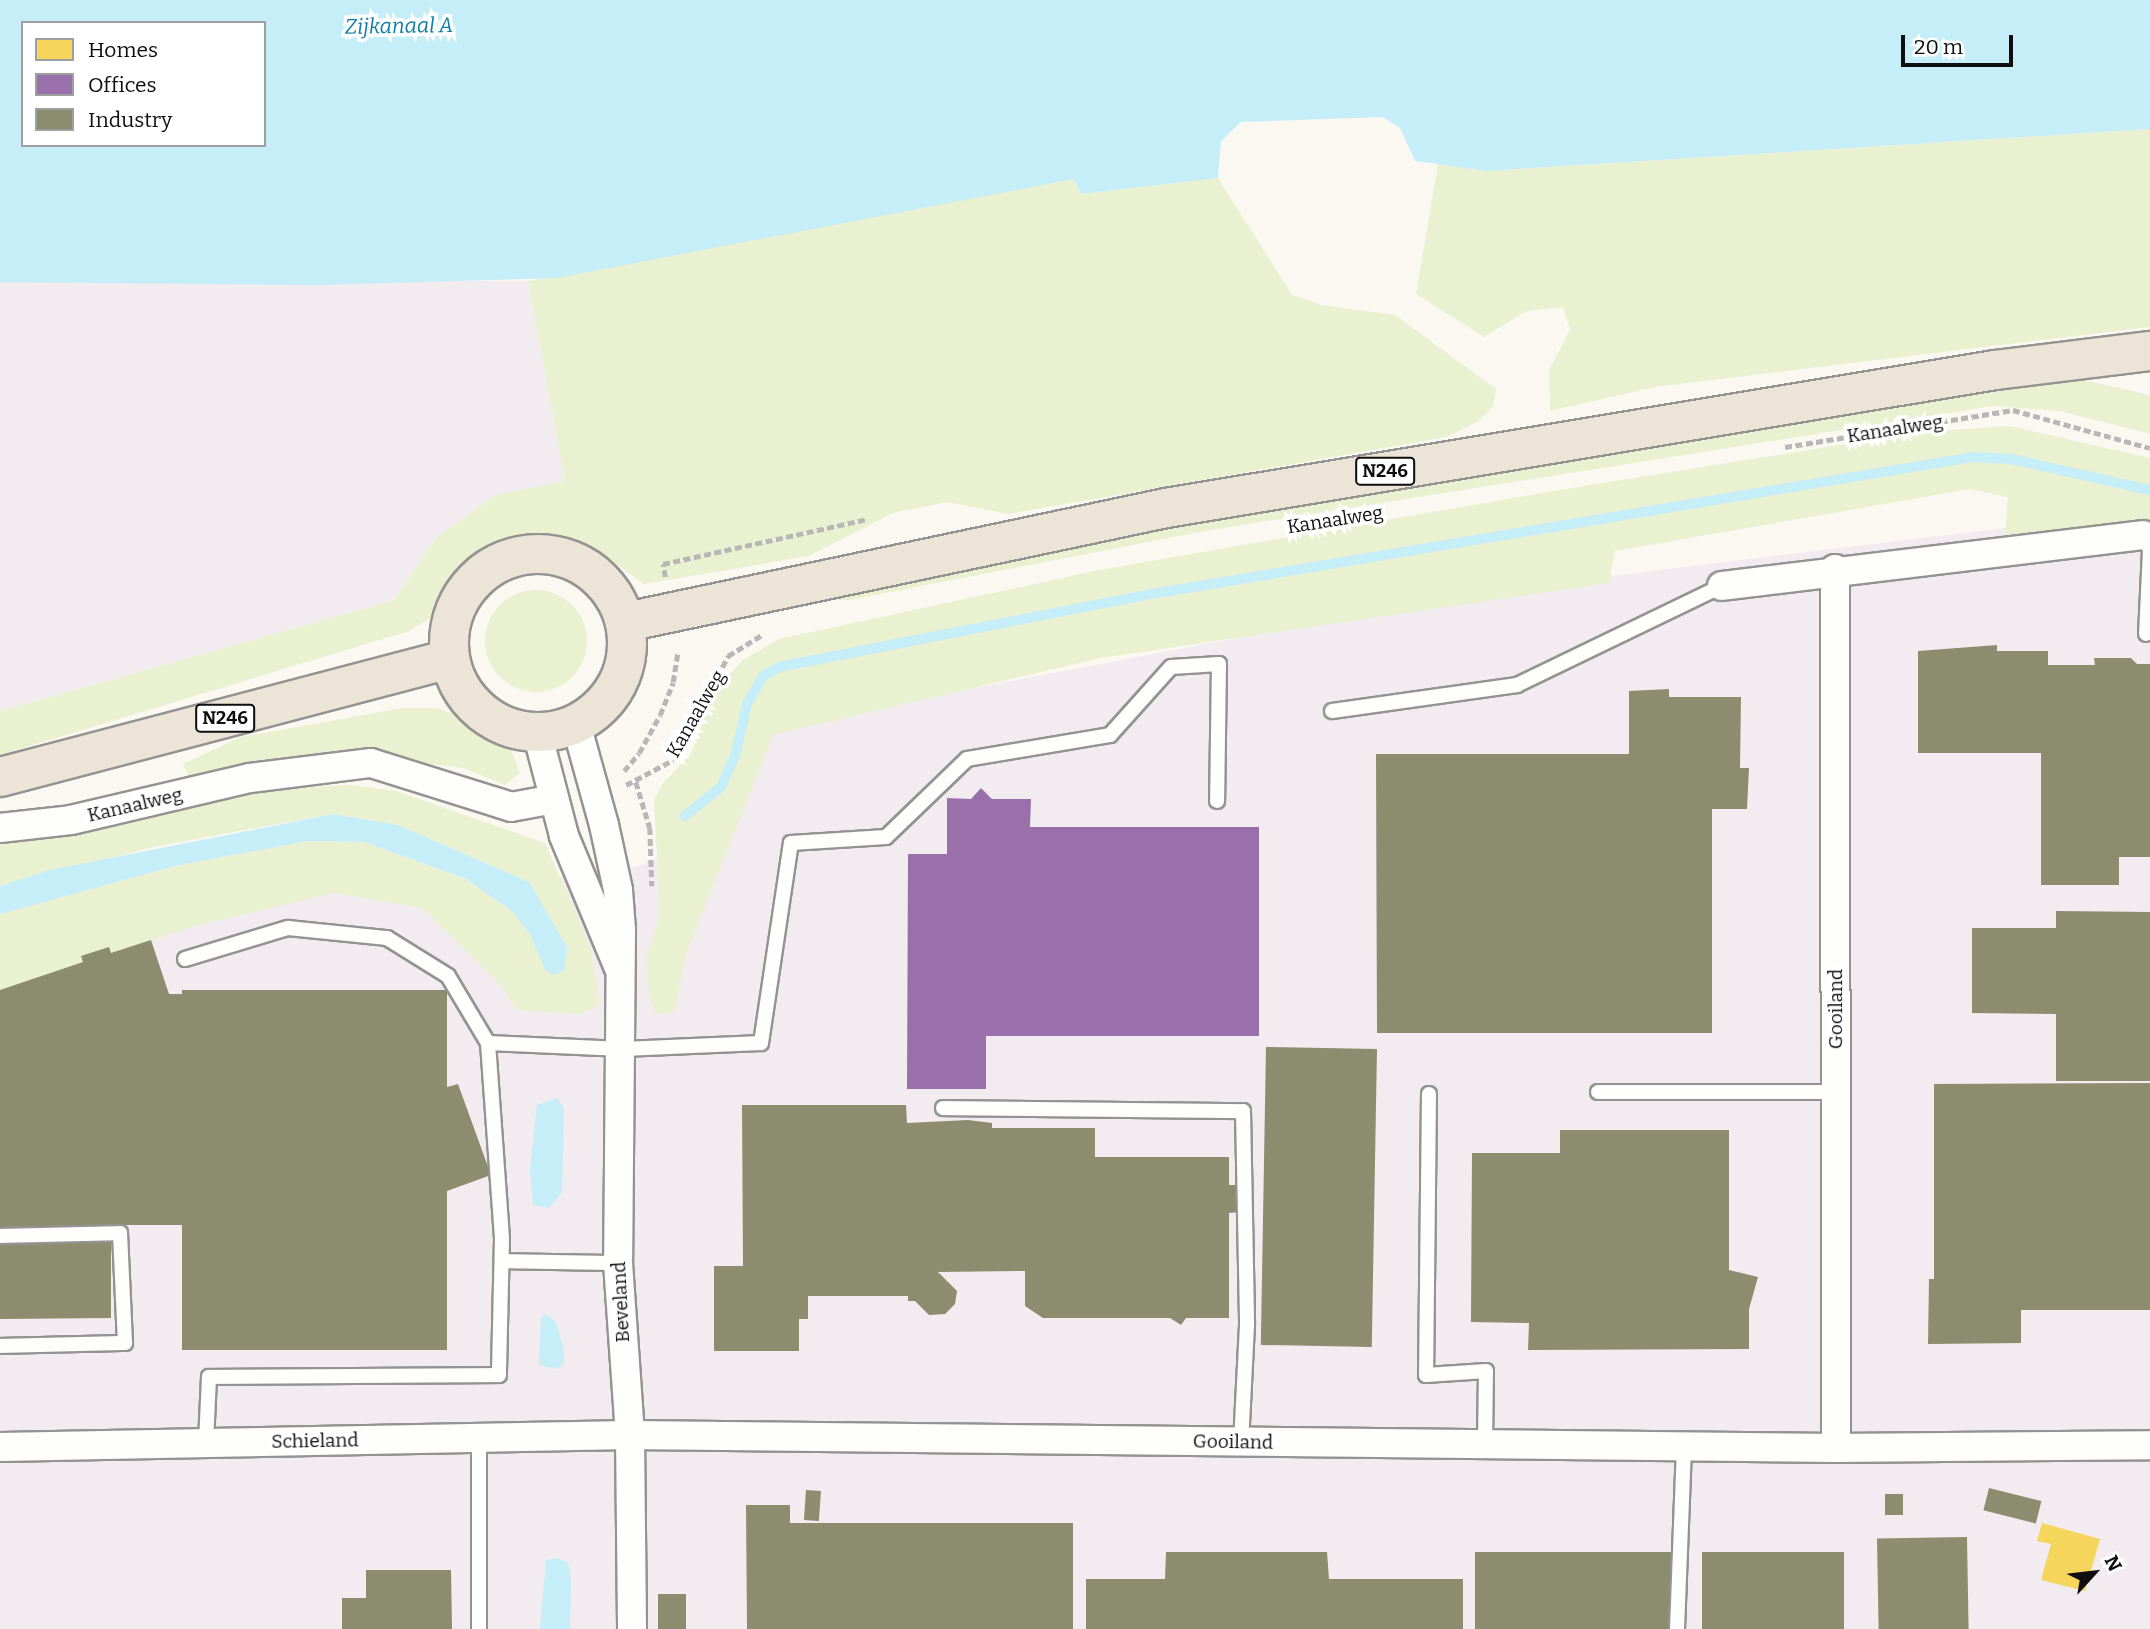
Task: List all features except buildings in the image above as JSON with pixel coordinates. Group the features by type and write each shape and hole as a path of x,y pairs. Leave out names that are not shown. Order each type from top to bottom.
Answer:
{"main road":[{"name":"Kanaalweg","path":"625,622 1166,508 1995,370 2150,351"},
{"path":"519,554 565,556 575,562 604,581 625,622 627,653 619,682 601,707 576,724 537,732 506,727 480,711 460,688 449,659 452,613 458,603 478,574 519,554"},
{"name":"N246","path":"0,777 449,659"}],"street":[{"path":"1722,586 1835,569 2143,535"},
{"name":"Gooiland","path":"1835,569 1836,1448"},
{"name":"Beveland","path":"576,724 596,793 618,890 623,975 618,1263 630,1435 632,1629"},
{"name":"Beveland","path":"537,732 554,800 602,935 623,975"},
{"name":"Kanaalweg","path":"0,828 71,820 250,778 371,763 511,807 554,800"},
{"name":"Gooiland","path":"630,1435 1836,1448 2150,1445"},
{"name":"Schieland","path":"0,1447 630,1435"}],"lane":[{"path":"2143,535 2150,550 2147,634"},
{"path":"1332,711 1517,685 1722,586"},
{"path":"488,1043 623,1049 761,1043 791,843 886,837 967,759 1110,735 1171,667 1219,664 1217,801"},
{"path":"185,959 288,928 387,938 448,976 488,1043 502,1261 499,1375 209,1377 206,1443"},
{"path":"1598,1092 1836,1092"},
{"path":"1429,1094 1426,1374 1486,1371 1485,1444"},
{"path":"943,1108 1243,1111 1247,1325 1241,1442"},
{"path":"0,1236 120,1233 125,1343 0,1346"},
{"path":"502,1261 618,1263"},
{"path":"479,1438 479,1629"},
{"path":"1677,1629 1684,1446"}],"path":[{"name":"Kanaalweg","path":"1780,448 2013,410 2150,448"},
{"name":"Kanaalweg","path":"596,793 636,782 673,760 728,656 769,630"}],"shaded area":[{"path":"528,281 565,481 495,495 436,538 394,600 0,711 0,282"},
{"path":"2150,501 2150,1629 0,1629 0,886 529,882 640,866 729,819 770,727 1478,592 2062,521"}],"green space":[{"path":"2150,129 2150,327 1655,387 1550,411 1549,370 1570,330 1563,307 1527,311 1484,337 1416,294 1438,164 1486,171"},
{"path":"1218,178 1292,295 1322,305 1395,315 1496,389 1493,407 1479,421 1447,437 1008,514 947,502 893,513 809,556 644,584 608,558 567,538 528,536 476,558 439,613 409,631 0,755 0,711 394,600 436,538 495,495 565,481 528,281 1074,179 1081,194"},
{"path":"2075,378 2150,395 2150,434 2059,411 1993,406 1205,531 850,600 822,599 1025,552 1604,449"},
{"path":"2010,426 2150,458 2150,530 2005,534 2008,497 1970,489 1615,551 1609,583 1101,658 773,735 686,954 674,1012 656,1014 649,998 647,955 660,913 654,800 663,783 691,754 715,690 743,660 779,639 1099,570 1547,492 1921,432"},
{"path":"536,590 556,594 572,605 583,621 587,641 583,661 572,677 556,688 536,692 516,688 500,677 489,661 485,641 489,621 500,605 516,594"},
{"path":"402,708 437,708 464,718 481,733 510,746 520,773 505,785 463,768 348,754 189,777 183,764 241,737"},
{"path":"352,785 396,791 545,843 590,946 600,1005 579,1014 517,1010 501,986 422,908 335,893 198,925 0,990 0,914 175,866 308,841 364,842 465,879 512,911 530,934 545,970 567,947 529,882 398,825 333,814 158,846 0,886 0,841 53,837 271,789"}],"water":[{"name":"Zijkanaal A","path":"0,0 2150,0 2150,129 1486,171 1415,161 1400,128 1383,117 1241,122 1221,141 1218,178 1081,194 1074,179 557,278 318,285 0,282"},
{"path":"333,814 398,825 529,882 567,947 565,970 554,975 545,970 530,934 512,911 466,879 364,842 308,841 175,866 0,914 0,886 50,870"},
{"path":"557,1098 564,1109 562,1192 549,1208 533,1205 530,1169 537,1105"},
{"path":"546,1314 556,1322 564,1350 564,1364 556,1369 539,1365 541,1318"},
{"path":"558,1558 568,1563 571,1580 570,1629 540,1629 546,1560"}],"waterway":[{"path":"685,816 721,787 735,756 747,704 763,676 779,667 1157,593 1973,457 2012,459 2150,490"}]}
